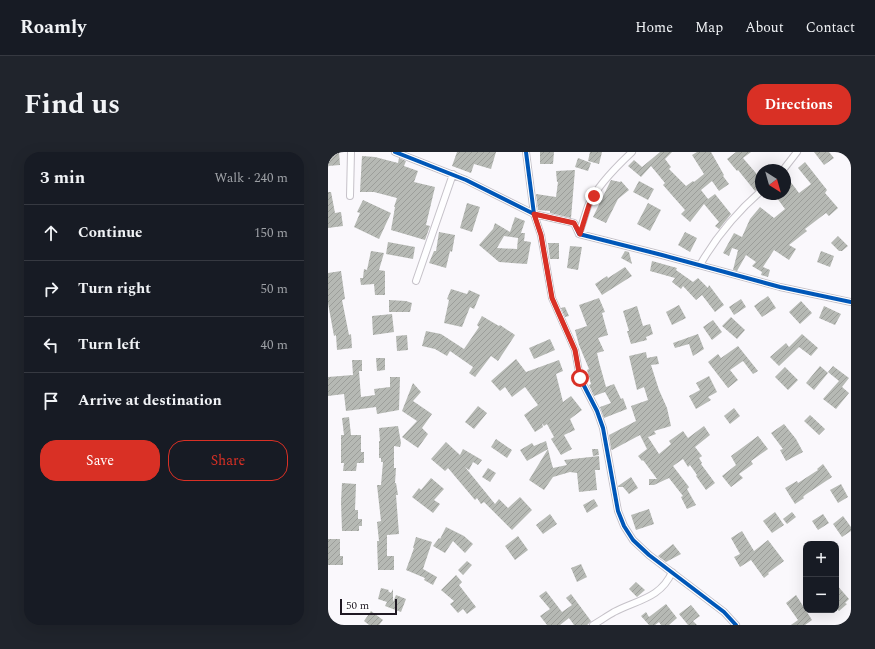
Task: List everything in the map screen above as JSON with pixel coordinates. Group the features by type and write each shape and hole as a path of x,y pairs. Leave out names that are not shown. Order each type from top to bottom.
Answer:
{"street":[{"path":"350,196 352,152"},
{"path":"395,152 453,174 534,214 574,223 580,234 780,287 851,302"},
{"path":"418,152 418,160"},
{"path":"526,152 534,214 541,235 552,298 575,350 580,378 597,411 603,428 618,512 624,526 633,540 650,555 724,612 736,625"},
{"path":"580,234 589,205 594,196 610,174 632,152"},
{"path":"788,164 797,152"},
{"path":"416,281 453,174"},
{"path":"700,265 712,245 745,205 755,196"},
{"path":"593,625 614,612 640,602 658,592 665,585 672,572"}],"building":[{"path":"328,152 339,152 340,165 328,166"},
{"path":"457,152 496,152 491,169 474,164 471,173 452,166"},
{"path":"540,152 554,152 553,164 540,164"},
{"path":"590,152 602,152 599,164 588,161"},
{"path":"660,152 672,152 665,159 671,167 669,169 686,186 704,174 692,155 697,152 711,152 724,175 723,176 729,184 719,191 712,181 701,190 708,199 715,194 731,214 719,229 715,226 719,222 704,204 690,222 681,214 685,210 663,185 665,183 651,166 641,177 628,166 634,160 642,167"},
{"path":"736,152 751,152 743,158 755,172 755,191 738,170 737,171 727,159"},
{"path":"814,152 829,152 834,158 824,165"},
{"path":"362,156 375,157 398,163 399,158 406,161 404,166 418,171 414,182 435,187 426,225 430,226 425,240 391,230 394,207 397,198 374,192 360,192"},
{"path":"578,158 591,163 588,171 575,167"},
{"path":"805,162 827,190 825,193 838,208 829,216 826,213 805,229 807,231 789,245 796,249 789,260 774,250 763,267 770,270 768,277 761,275 762,272 752,266 756,262 746,255 737,271 733,270 738,250 732,248 729,256 723,253 734,233 742,237 750,219 760,207 774,218 785,209 778,200 791,200 791,182 799,193 811,184 798,168"},
{"path":"575,170 571,218 550,213 550,211 538,210 536,194 556,197 558,182 556,171"},
{"path":"611,180 621,181 629,190 618,199 606,223 593,217"},
{"path":"639,181 654,189 648,200 633,192"},
{"path":"328,192 331,192 335,213 341,212 343,226 328,228"},
{"path":"363,200 391,213 379,239 354,227 360,213 357,212"},
{"path":"467,203 480,207 472,232 460,228"},
{"path":"648,203 661,210 650,231 637,224"},
{"path":"515,217 525,221 521,233 525,233 524,241 531,242 527,264 499,262 479,245 493,229 495,223 510,232","holes":["504,236 518,238 517,249 497,248"]},
{"path":"439,232 455,235 452,252 450,251 446,268 429,263 434,251 436,251"},
{"path":"685,232 697,238 690,252 678,245"},
{"path":"838,236 848,246 842,251 839,251 831,243"},
{"path":"388,242 415,247 413,259 386,254"},
{"path":"548,243 559,243 559,259 550,259"},
{"path":"570,246 582,247 578,270 567,268"},
{"path":"371,251 384,253 379,270 385,271 385,295 375,295 374,284 361,285 360,278 363,278 364,269 367,270"},
{"path":"625,251 629,252 632,264 621,258"},
{"path":"821,251 834,256 830,267 817,262"},
{"path":"652,261 677,268 676,270 693,282 698,278 708,288 709,285 724,305 715,312 702,295 696,300 683,286 681,289 672,282 675,278 650,271"},
{"path":"625,267 632,276 602,295 595,284"},
{"path":"341,271 345,299 342,300 349,335 351,334 352,348 337,350 336,335 334,336 328,303 328,273"},
{"path":"451,289 467,294 469,290 480,295 474,309 470,307 462,327 444,323 449,300 447,299"},
{"path":"768,296 776,308 762,317 754,306"},
{"path":"599,298 605,312 602,313 608,335 598,338 604,351 597,353 599,362 606,387 614,384 621,399 623,398 627,409 604,418 600,407 611,403 605,392 594,396 589,385 591,384 587,370 589,369 579,345 575,330 587,326 579,305"},
{"path":"741,299 746,307 734,315 729,307"},
{"path":"389,300 406,301 412,303 410,312 389,312"},
{"path":"801,301 812,313 800,324 789,312"},
{"path":"679,305 686,318 672,325 666,312"},
{"path":"637,306 643,326 650,324 653,334 646,337 647,340 631,344 623,311"},
{"path":"824,306 841,314 835,325 819,318"},
{"path":"565,307 569,316 565,317 561,308"},
{"path":"392,314 394,332 373,335 372,316"},
{"path":"482,316 515,335 498,361 491,356 475,377 469,373 473,367 450,351 447,356 435,349 422,346 426,331 441,334 464,349 479,327 477,325"},
{"path":"731,317 745,330 737,339 722,326"},
{"path":"713,320 722,332 712,340 703,327"},
{"path":"698,334 704,349 693,356 689,344 675,348 673,343"},
{"path":"802,334 818,348 811,356 799,347 779,366 770,357 786,343 789,347"},
{"path":"407,335 408,350 397,351 396,336"},
{"path":"550,339 555,350 534,359 529,348"},
{"path":"738,346 758,371 753,374 743,361 730,370 738,380 728,388 708,362 718,354 721,358"},
{"path":"646,352 647,358 657,356 659,364 651,365 659,390 667,408 671,426 654,431 656,434 648,437 659,454 671,444 669,441 683,431 688,438 704,426 710,435 695,447 702,456 699,458 702,463 701,464 715,483 706,490 690,465 688,467 683,459 673,466 689,487 687,489 696,505 687,509 681,497 683,496 669,478 654,485 649,485 649,479 657,479 643,460 642,461 638,456 647,449 640,435 612,450 611,449 609,435 636,421 631,406 648,400 644,387 637,390 629,356"},
{"path":"376,358 385,358 385,370 377,371"},
{"path":"516,359 526,372 559,360 563,371 556,374 563,402 571,396 582,410 570,419 575,430 564,435 572,449 561,455 551,439 554,437 547,424 544,426 542,423 543,427 535,432 524,415 538,405 525,387 512,397 505,387 500,391 491,381"},
{"path":"352,360 362,360 362,371 359,371 361,397 375,395 374,389 390,387 390,377 400,377 399,410 377,414 376,407 346,411 344,394 328,396 328,377 353,375"},
{"path":"820,366 828,373 814,390 806,383"},
{"path":"833,366 849,378 842,387 849,393 836,409 823,399 839,381 828,372"},
{"path":"785,367 798,380 788,390 775,377"},
{"path":"709,376 717,392 708,397 711,400 696,409 689,396 700,390 696,383"},
{"path":"413,383 421,392 413,401 432,414 422,428 428,434 418,448 402,437 417,421 402,411"},
{"path":"478,406 487,413 474,429 465,422"},
{"path":"734,408 740,416 730,424 724,416"},
{"path":"810,415 825,429 819,435 804,421"},
{"path":"349,417 351,435 361,435 361,452 364,452 364,463 357,463 356,471 343,471 344,463 341,463 341,435 344,435 342,418"},
{"path":"784,424 796,439 803,452 786,461 780,450 783,449 771,433"},
{"path":"398,426 401,443 400,447 394,446 394,468 396,468 395,483 398,495 396,495 399,534 387,535 387,556 394,556 394,570 378,570 377,541 379,541 377,522 381,521 377,485 381,485 383,462 381,462 381,458 379,458 379,428"},
{"path":"758,436 768,449 751,461 753,464 739,474 743,478 731,487 722,476 736,465 731,456"},
{"path":"496,439 512,450 507,458 491,447"},
{"path":"546,441 548,449 527,461 520,450 532,443 534,446"},
{"path":"446,442 460,455 463,449 482,460 478,465 473,462 469,470 465,467 495,504 499,499 508,508 520,497 532,510 512,530 484,502 481,504 477,498 475,500 448,468 445,471 431,459"},
{"path":"548,449 553,468 567,465 564,460 599,456 600,470 595,470 597,490 579,492 577,473 570,472 553,477 544,490 529,480"},
{"path":"592,449 598,449 599,455 593,456"},
{"path":"823,464 832,477 805,495 803,497 804,498 795,504 785,488 797,481 798,483 818,470 817,469"},
{"path":"488,468 496,473 490,482 482,477"},
{"path":"631,477 638,488 629,494 623,487 618,486"},
{"path":"431,478 444,489 434,500 440,504 433,513 412,497 419,488 421,490"},
{"path":"342,483 356,484 355,510 358,510 358,519 362,519 362,526 359,526 359,531 342,531"},
{"path":"841,484 848,497 838,503 830,490"},
{"path":"594,499 598,506 587,513 583,505"},
{"path":"649,509 654,524 636,530 631,515"},
{"path":"775,512 784,525 772,533 763,521"},
{"path":"792,512 796,517 787,524 783,519"},
{"path":"550,514 557,524 543,534 536,525"},
{"path":"823,514 829,523 818,530 812,521"},
{"path":"843,516 851,527 851,531 842,537 833,524"},
{"path":"446,527 464,536 473,544 465,553 453,541 445,553 433,546 439,538 440,539"},
{"path":"742,531 754,551 768,540 784,561 768,573 769,574 764,578 751,560 740,567 734,557 740,554 731,538"},
{"path":"518,536 528,550 515,560 505,546"},
{"path":"416,537 432,542 423,569 437,577 433,585 424,580 425,578 406,570 414,548"},
{"path":"328,539 340,539 340,556 343,556 343,565 328,565"},
{"path":"673,544 681,554 666,562 658,556"},
{"path":"467,561 472,565 463,575 458,570"},
{"path":"581,564 587,577 577,582 571,568"},
{"path":"456,575 462,582 459,585 476,607 467,614 463,609 458,613 450,604 454,601 441,590"},
{"path":"636,582 645,590 637,597 629,589"},
{"path":"839,587 849,599 845,603 847,604 839,611"},
{"path":"381,588 389,590 388,591 391,593 393,589 393,602 396,595 406,599 401,612 385,606 387,602 378,599"},
{"path":"546,591 562,612 572,605 566,598 571,594 591,621 587,625 574,625 569,618 560,625 547,625 540,616 550,609 539,596"},
{"path":"796,595 803,606 803,613 808,613 812,620 805,625 791,625 798,620 786,603"},
{"path":"666,604 677,618 669,625 661,625 659,622 655,625 649,625 641,616 646,612 649,617"},
{"path":"691,605 700,616 693,621 697,625 688,625 679,614"},
{"path":"371,611 383,620 379,625 369,625 364,621"}],"cycle path":[{"path":"395,152 466,180 534,214 574,223 579,234 780,287 851,302"},
{"path":"526,152 534,214 541,235 552,298 575,350 580,378 597,411 603,428 618,511 624,526 633,540 649,555 724,612 736,625"}],"route":[{"path":"580,378 575,350 552,298 541,235 534,214 574,223 580,234 589,205 594,196"}]}
